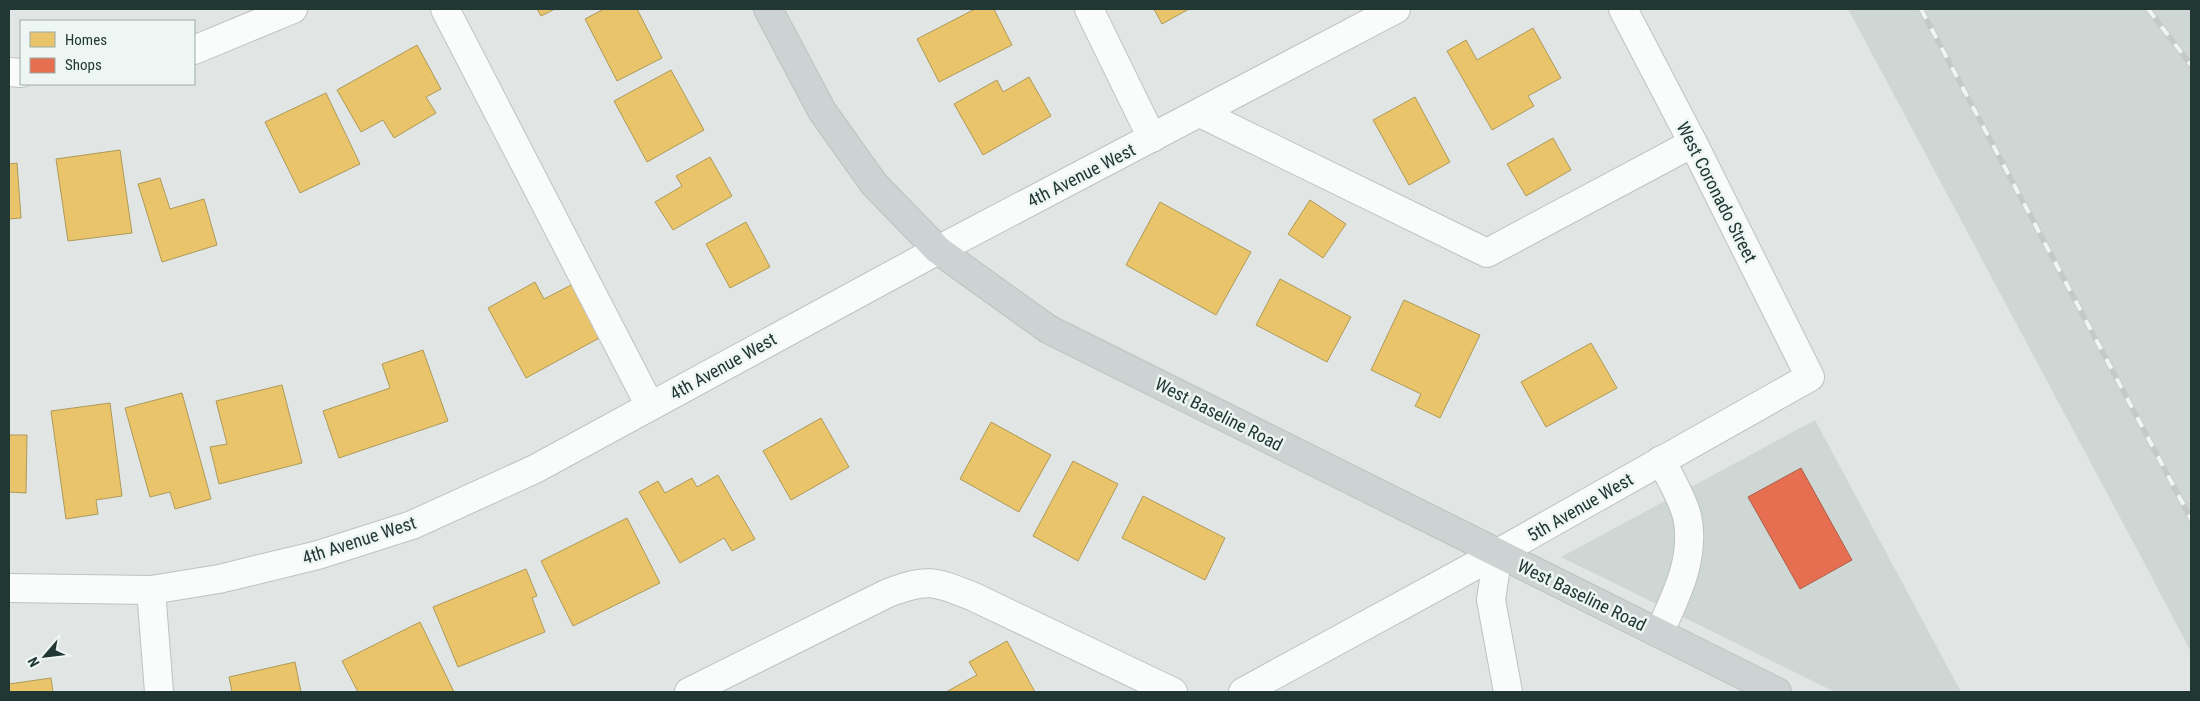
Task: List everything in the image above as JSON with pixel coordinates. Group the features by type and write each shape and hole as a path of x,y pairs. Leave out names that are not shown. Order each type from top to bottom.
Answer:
{"main road":[{"name":"West Baseline Road","path":"768,9 822,111 874,184 938,250 1048,329 1777,692"}],"street":[{"path":"195,50 293,9"},
{"path":"445,9 650,406"},
{"path":"1089,9 1152,138"},
{"name":"4th Avenue West","path":"9,588 151,590 219,579 318,555 412,525 535,469 938,250 1396,9"},
{"name":"West Coronado Street","path":"1622,9 1693,143 1810,377"},
{"path":"1200,113 1487,253 1693,143"},
{"name":"5th Avenue West","path":"1243,692 1498,553 1810,377"},
{"path":"1659,633 1682,582 1689,545 1687,516 1661,460"},
{"path":"1498,553 1491,600 1508,692"},
{"path":"689,692 888,593 916,583 940,584 974,597 1173,692"},
{"path":"151,590 159,692"}],"shaded area":[{"path":"1848,9 2191,9 2191,652 2139,553"},
{"path":"1815,420 1961,692 1835,692 1561,557"}],"building: Homes":[{"path":"537,9 555,9 541,16"},
{"path":"604,9 637,9 662,58 617,81 585,19"},
{"path":"975,9 994,9 1012,45 939,82 917,39"},
{"path":"1154,9 1189,9 1162,24"},
{"path":"1533,28 1561,78 1528,96 1534,106 1492,130 1447,51 1466,40 1477,60"},
{"path":"417,45 441,89 426,97 436,113 394,138 383,120 361,132 337,90"},
{"path":"671,70 704,130 647,162 614,101"},
{"path":"1029,77 1051,116 983,155 954,104 997,80 1003,92"},
{"path":"326,93 360,164 300,193 265,122"},
{"path":"1415,97 1450,162 1409,185 1373,120"},
{"path":"1553,138 1571,170 1526,196 1507,164"},
{"path":"120,150 132,233 68,241 56,159"},
{"path":"710,157 732,196 673,230 655,202 682,186 676,176"},
{"path":"17,163 21,218 9,219 9,164"},
{"path":"160,178 170,209 204,199 217,245 162,262 138,184"},
{"path":"1310,200 1346,224 1323,258 1288,234"},
{"path":"1160,202 1251,252 1216,315 1126,265"},
{"path":"746,222 770,267 730,288 706,244"},
{"path":"1280,279 1351,317 1327,362 1256,325"},
{"path":"535,282 544,299 575,283 603,336 526,378 488,308"},
{"path":"1404,300 1480,335 1440,418 1415,406 1421,394 1371,370"},
{"path":"1591,343 1617,388 1546,427 1521,382"},
{"path":"423,350 448,421 339,458 323,411 390,388 382,364"},
{"path":"282,385 302,463 219,484 210,447 227,444 216,401"},
{"path":"182,393 211,499 175,509 170,492 150,497 125,408"},
{"path":"110,403 122,496 96,500 98,514 66,519 51,411"},
{"path":"821,418 849,467 791,500 763,451"},
{"path":"991,422 1051,455 1019,512 960,479"},
{"path":"9,435 27,435 26,493 9,492"},
{"path":"1073,461 1118,484 1078,561 1033,536"},
{"path":"718,475 755,539 732,551 724,538 680,563 639,492 658,481 665,493 692,478 697,487"},
{"path":"1143,496 1225,538 1205,580 1122,538"},
{"path":"627,518 660,583 573,626 541,561"},
{"path":"526,569 537,596 532,598 545,632 458,667 433,607"},
{"path":"420,622 454,692 358,692 342,661"},
{"path":"1007,641 1035,692 946,692 977,675 969,662"},
{"path":"295,662 301,692 232,692 229,677"},
{"path":"51,678 53,692 9,692 9,684"}],"building: Shops":[{"path":"1801,468 1852,560 1800,589 1748,497"}],"railway":[{"path":"1921,9 2191,519"},
{"path":"2148,9 2191,65"}]}
